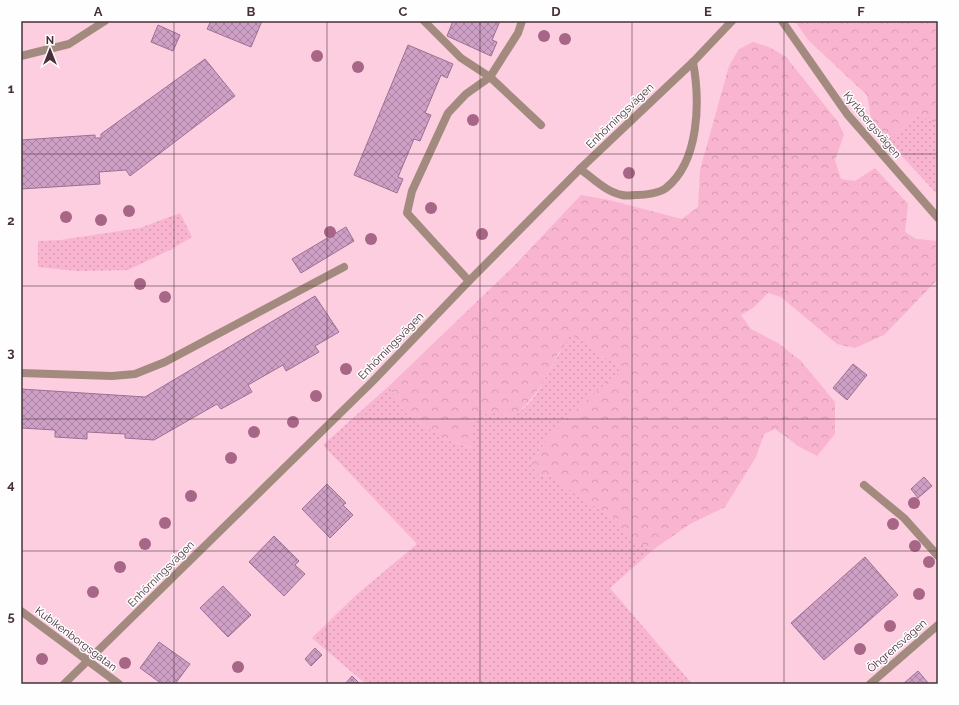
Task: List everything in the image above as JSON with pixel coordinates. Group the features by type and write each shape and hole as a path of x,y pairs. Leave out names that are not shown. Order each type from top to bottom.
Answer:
{"street":[{"path":"21,56 70,44 105,21"},
{"path":"424,21 461,58 490,77 541,125"},
{"path":"468,281 407,214 412,191 448,113 466,94 490,77 518,33 522,21"},
{"name":"Enhörningsvägen","path":"64,684 372,382 468,281 580,169 693,62 732,21"},
{"name":"Kyrkbergsvägen","path":"782,21 847,114 938,218"},
{"path":"580,169 604,187 622,195 645,195 666,189 681,171 691,148 697,106 697,82 693,62"},
{"path":"21,372 112,376 134,374 165,362 344,267"},
{"path":"864,485 904,518 938,556"},
{"name":"Kubikenborgsgatan","path":"21,611 119,684"},
{"name":"Öhgrensvägen","path":"870,684 938,625"}],"green space":[{"path":"795,21 938,21 938,126 920,114 887,140 872,124 867,95 808,40"},
{"path":"753,42 769,47 786,57 838,122 844,135 835,160 841,179 855,181 875,168 908,204 905,232 916,239 938,241 938,279 884,335 855,348 837,344 781,297 768,293 753,308 741,315 751,329 778,343 801,361 835,402 835,434 817,456 800,447 775,429 764,434 756,457 725,507 690,524 654,549 627,540 616,519 579,497 552,476 537,474 530,463 548,438 580,404 620,372 615,361 599,356 587,342 559,352 540,387 521,410 513,417 491,412 472,419 472,448 442,438 403,411 389,386 515,265 581,195 609,200 682,219 698,207 700,170 729,66 739,49"},
{"path":"920,114 938,126 938,195 887,140"},
{"path":"180,213 192,237 172,249 128,270 77,271 38,267 38,241 61,240 140,228"},
{"path":"571,335 587,342 599,356 615,361 620,372 571,414 549,437 530,463 537,474 552,476 579,497 616,519 628,540 654,549 610,588 692,684 366,684 312,638 355,596 417,544 323,445 389,386 403,411 442,438 471,448 472,419 491,412 513,417 523,409 532,400"}],"building":[{"path":"211,21 262,21 251,47 207,29"},
{"path":"453,21 500,21 492,40 497,42 491,56 447,36"},
{"path":"158,25 180,35 173,51 151,42"},
{"path":"408,45 453,64 447,78 441,75 425,113 431,115 420,141 414,139 398,177 403,179 397,193 354,175"},
{"path":"205,59 235,96 130,176 126,170 99,172 100,184 21,189 21,140 95,135 95,138 101,138 101,134"},
{"path":"346,227 354,241 301,273 292,259"},
{"path":"315,296 339,332 315,346 319,352 286,371 283,365 248,385 252,392 221,409 217,404 154,440 125,438 125,434 87,432 87,439 55,437 55,430 21,428 21,389 145,397"},
{"path":"853,364 867,375 847,400 833,388"},
{"path":"924,477 932,486 918,498 911,489"},
{"path":"327,484 346,503 343,505 353,515 330,538 302,509"},
{"path":"274,536 299,561 295,565 305,574 284,596 249,562"},
{"path":"865,557 898,595 824,660 791,623"},
{"path":"223,586 251,615 228,637 200,608"},
{"path":"159,642 190,664 175,684 162,684 140,668"},
{"path":"315,648 322,655 311,666 305,659"},
{"path":"918,671 929,684 903,684"},
{"path":"352,676 360,684 345,684"}]}
